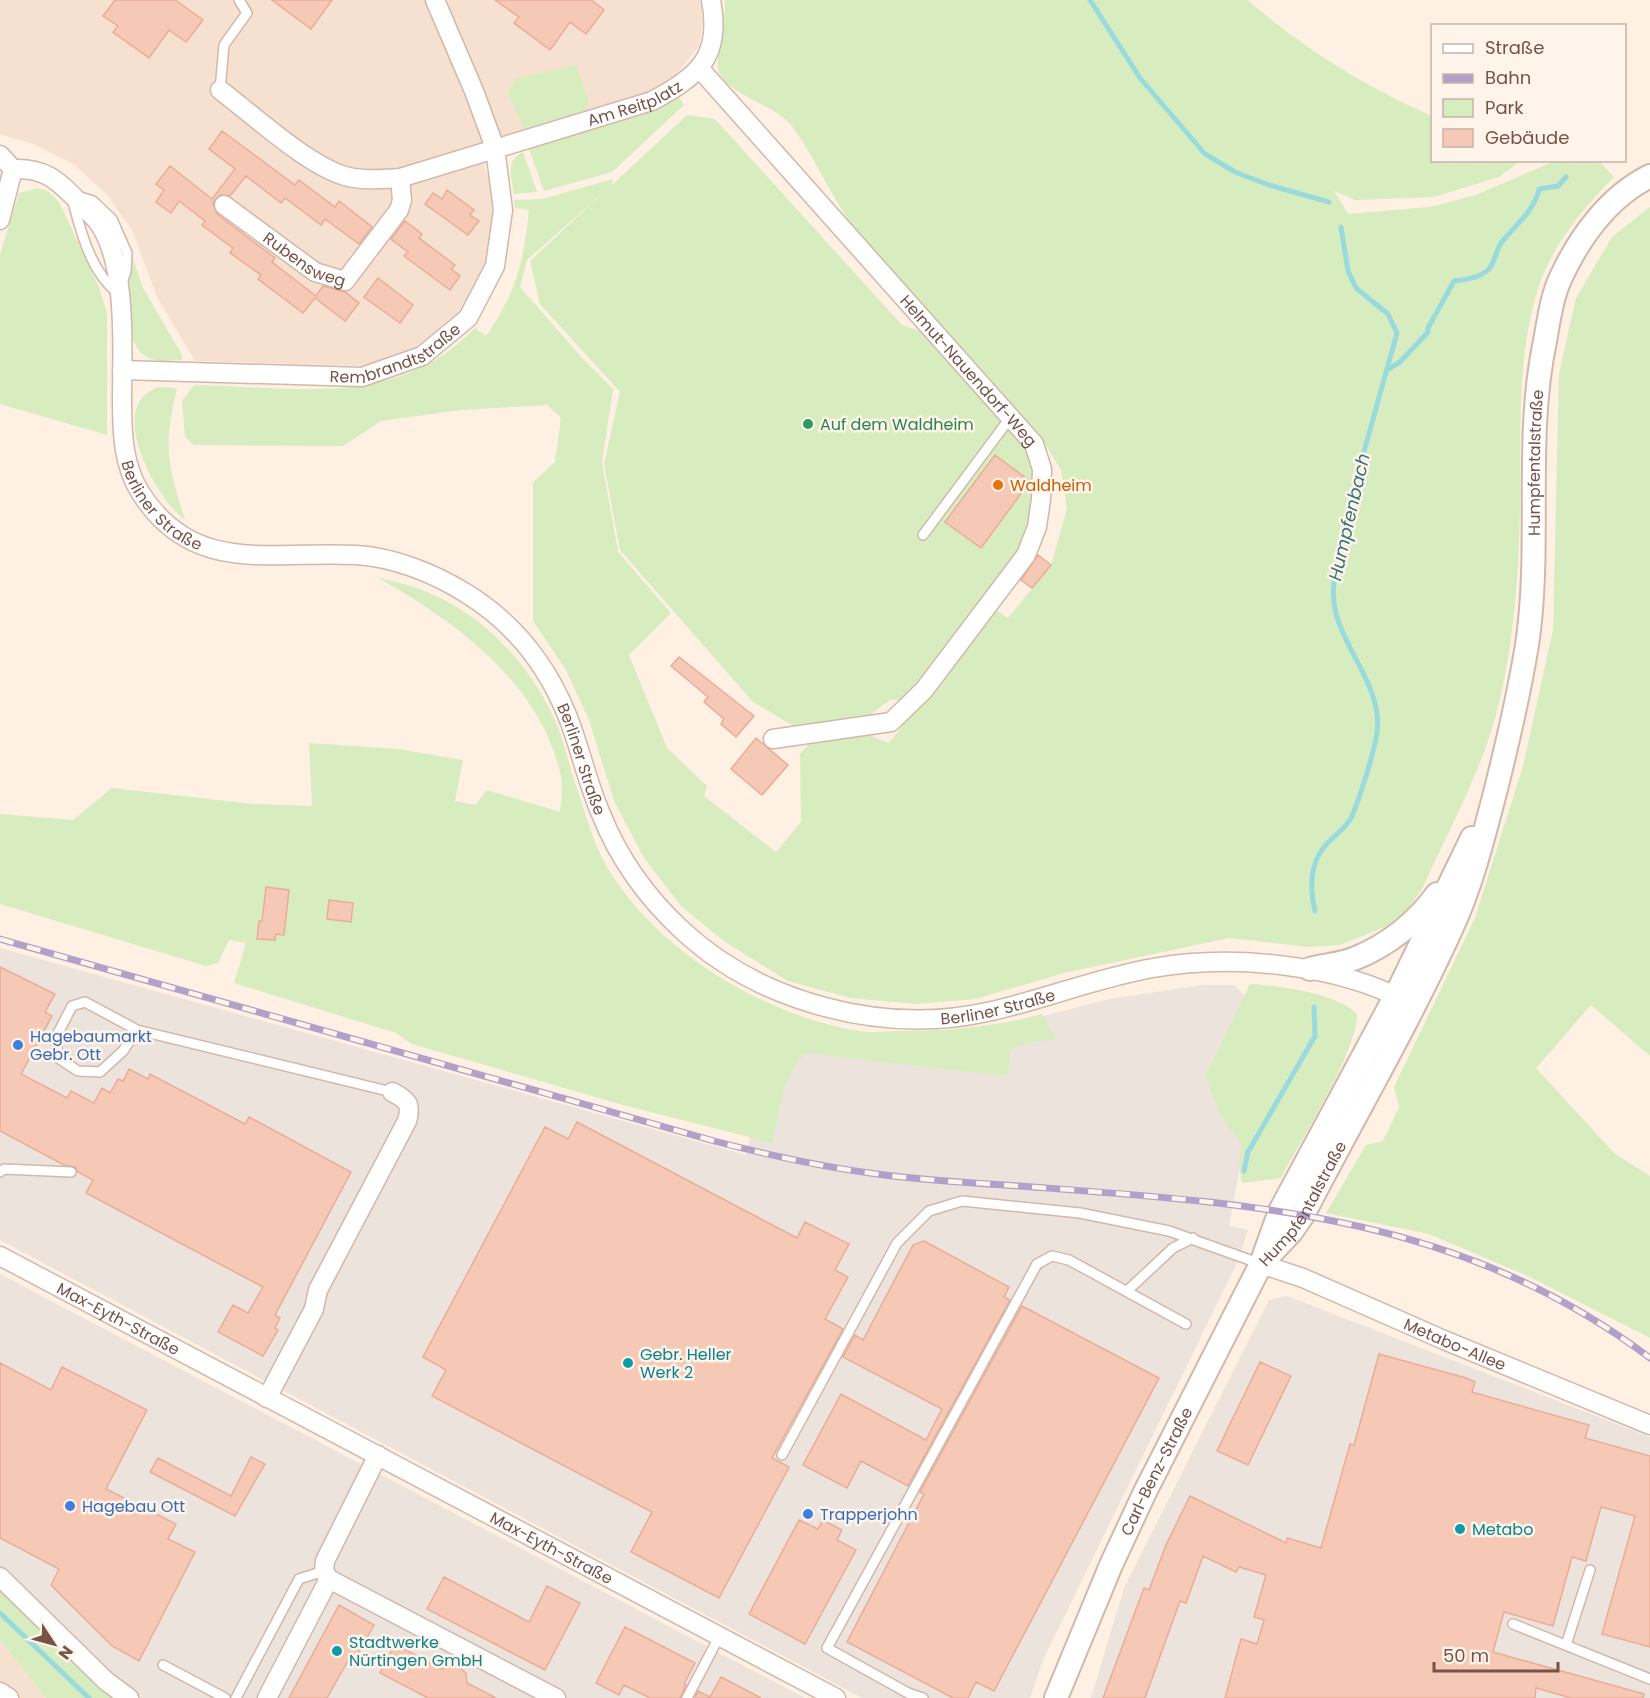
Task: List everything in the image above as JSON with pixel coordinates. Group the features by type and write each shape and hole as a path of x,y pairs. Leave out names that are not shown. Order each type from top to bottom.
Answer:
{"street":[{"name":"Rembrandtstraße","path":"122,370 362,376 423,356 468,318 495,266 503,210 495,148 471,82 435,0"},
{"name":"Am Reitplatz","path":"495,148 652,101 677,87 700,69 713,42 711,0"},
{"name":"Helmut-Nauendorf-Weg","path":"700,69 1034,444 1042,469 1037,527 1026,555 924,690 891,722 773,739"},
{"path":"220,90 313,160 344,176 375,180 400,178 495,148"},
{"path":"0,154 13,169 0,220"},
{"name":"Berliner Straße","path":"13,169 43,172 71,194 98,222 107,240 115,264 118,293 122,370 122,434 131,477 151,509 180,535 215,552 254,557 360,555 382,559 443,580 488,608 526,645 550,679 567,716 602,817 635,876 664,912 698,944 764,985 825,1007 857,1013 923,1019 985,1013 1156,967 1191,963 1310,969 1365,983 1405,1000"},
{"name":"Humpfentalstraße","path":"1261,1264 1280,1211 1454,922 1479,856 1511,732 1527,643 1534,571 1537,377 1552,306 1561,276 1590,229 1614,199 1650,176"},
{"name":"Rubensweg","path":"224,205 315,272 345,281 399,210 402,200 400,178"},
{"name":"Humpfentalstraße","path":"1405,1000 1461,861 1497,785"},
{"path":"1310,969 1355,959 1407,927 1430,904 1461,861"},
{"path":"267,1398 314,1309 318,1290 407,1121 410,1108 406,1100 392,1092"},
{"name":"Max-Eyth-Straße","path":"0,1256 836,1698"},
{"name":"Metabo-Allee","path":"1261,1264 1303,1278 1444,1341 1650,1425"},
{"name":"Carl-Benz-Straße","path":"1061,1694 1086,1622 1140,1502 1261,1264"},
{"path":"267,1698 326,1575 325,1561 378,1455"},
{"path":"326,1575 556,1698"},
{"path":"0,1577 106,1681 129,1698"},
{"path":"0,1692 9,1698"}],"lane":[{"path":"220,90 224,45 248,13 239,0"},
{"path":"923,535 1010,418"},
{"path":"137,1030 123,1051 100,1072 78,1071 58,1058 56,1037 72,1006 85,1002 137,1030 392,1092"},
{"path":"0,1173 4,1169 71,1172"},
{"path":"782,1455 897,1243 929,1211 962,1201 1080,1214 1169,1231 1261,1264"},
{"path":"1127,1291 1173,1248 1193,1238"},
{"path":"923,1698 908,1693 826,1648 1038,1264 1052,1256 1069,1260 1186,1324"},
{"path":"1566,1645 1590,1570"},
{"path":"236,1698 299,1579 326,1575"},
{"path":"1513,1624 1650,1679"},
{"path":"687,1698 719,1636"},
{"path":"163,1665 225,1698"}],"shaded area":[{"path":"0,0 700,0 703,20 699,46 670,82 643,94 478,144 493,193 492,243 479,286 451,326 412,353 367,366 195,361 157,297 132,230 108,196 75,165 36,145 0,134"},
{"path":"0,948 746,1155 758,1103 801,1037 986,1031 1109,999 1203,985 1234,985 1252,1003 1244,1145 1229,1226 1248,1230 1238,1261 1043,1660 1030,1698 862,1698 0,1240"},
{"path":"0,1274 805,1698 118,1698 0,1588"},
{"path":"1287,1296 1650,1437 1650,1698 1091,1698 1124,1588 1269,1300"},
{"path":"0,1640 46,1698 0,1698"}],"green space":[{"path":"725,0 1248,0 1290,34 1336,65 1407,105 1431,116 1431,162 1519,162 1499,177 1434,197 1355,200 1334,191 1348,214 1430,207 1476,195 1553,162 1600,162 1614,177 1569,229 1551,258 1538,289 1531,316 1521,399 1519,532 1515,604 1505,676 1493,724 1476,773 1421,891 1406,911 1385,927 1340,945 1309,947 1229,938 1064,973 976,999 916,1004 850,998 788,981 725,942 681,906 644,858 614,801 589,720 566,670 533,621 533,482 555,462 561,418 547,405 461,410 381,421 343,446 194,445 185,437 182,401 194,385 344,388 379,382 413,371 445,354 475,328 486,336 505,306 521,261 529,210 515,208 514,200 542,199 613,179 612,185 687,115 715,119 902,325 920,331 1032,456 1036,473 1034,508 1018,551 909,699 890,700 863,720 797,728 753,702 620,550 604,464 620,392 540,304 530,261 605,191 527,260 520,287 583,359 613,389 602,462 618,552 671,613 629,655 667,748 707,786 704,796 776,852 801,822 800,754 813,739 859,731 889,743 994,609 1008,618 1051,565 1067,509 1061,470 1047,447 945,338 872,252 842,210 807,148 791,125 774,111 732,87 719,72 719,49"},
{"path":"576,65 589,102 584,111 524,129 508,93 515,79"},
{"path":"679,97 684,105 612,172 544,191 529,149 654,110"},
{"path":"523,152 537,192 514,194 511,164"},
{"path":"38,188 48,191 59,202 99,287 107,313 107,435 0,404 0,255 19,193"},
{"path":"1650,207 1650,1056 1591,1005 1536,1068 1615,1154 1650,1176 1650,1338 1530,1277 1429,1234 1326,1213 1366,1145 1383,1141 1399,1107 1394,1087 1475,918 1523,766 1553,630 1559,373 1576,298 1612,237"},
{"path":"131,253 143,288 182,355 182,360 153,360 139,351 133,340 129,311"},
{"path":"159,387 177,388 170,426 169,454 174,483 185,520 173,509 149,473 140,452 135,431 136,412 143,397"},
{"path":"377,577 417,588 450,603 487,629 518,661 544,698 554,718 593,837 607,867 628,898 683,952 750,994 822,1023 873,1032 935,1030 989,1025 1042,1014 1056,1039 1022,1044 1010,1051 1008,1072 1003,1076 806,1053 798,1062 787,1083 773,1143 623,1105 412,1044 396,1033 234,983 246,943 229,940 218,963 206,966 0,904 0,814 73,820 112,788 253,804 312,806 309,743 398,749 463,760 455,801 475,805 487,790 560,812 561,776 550,742 534,712 514,684 491,658 464,635 436,614"},
{"path":"1250,984 1292,989 1322,996 1348,1007 1357,1014 1355,1030 1338,1072 1281,1178 1242,1183 1239,1164 1242,1145 1220,1115 1205,1076"},
{"path":"0,1588 118,1698 46,1698 0,1640"}],"building":[{"path":"115,0 175,0 203,20 186,42 169,30 149,58 113,32 118,26 103,16"},
{"path":"272,0 332,0 311,29"},
{"path":"495,0 591,0 604,10 586,34 570,22 550,50 514,23 519,17"},
{"path":"222,131 295,185 299,180 335,207 339,201 372,227 359,244 325,219 321,225 285,198 281,203 246,176 230,196 220,195 213,203 217,214 275,258 272,262 316,296 323,286 345,292 359,303 345,321 315,298 303,313 258,279 261,275 230,253 233,248 202,225 205,221 179,201 171,213 156,202 164,190 156,184 170,166 212,199 235,169 209,149"},
{"path":"447,190 474,210 470,215 479,221 468,235 425,204 433,193 442,199"},
{"path":"405,221 422,234 419,238 455,265 451,269 460,276 450,290 404,256 408,252 391,239"},
{"path":"378,278 413,305 400,323 364,297"},
{"path":"995,455 1030,481 981,548 945,522"},
{"path":"1038,555 1051,565 1032,588 1021,580"},
{"path":"679,657 754,716 736,737 721,724 724,719 704,702 708,697 671,666"},
{"path":"756,738 788,765 762,795 731,769"},
{"path":"266,887 289,890 284,935 276,934 275,940 257,939 259,921 262,921"},
{"path":"329,900 353,903 351,922 327,919"},
{"path":"0,967 55,994 45,1012 52,1016 21,1074 67,1098 71,1091 94,1103 102,1088 110,1093 118,1079 123,1081 129,1069 148,1079 150,1074 245,1124 249,1117 351,1172 275,1315 280,1318 275,1328 278,1330 263,1356 218,1332 233,1305 248,1313 263,1287 86,1193 93,1180 78,1172 75,1167 64,1165 0,1131"},
{"name":"Gebr. Heller Werk 2","path":"577,1122 797,1238 805,1222 849,1244 835,1270 848,1277 825,1319 843,1329 772,1458 789,1467 719,1598 631,1552 652,1512 432,1396 446,1370 423,1357 545,1127 568,1139"},
{"path":"924,1241 1009,1287 1004,1297 1010,1300 908,1486 861,1461 847,1488 803,1465 841,1394 926,1440 942,1409 843,1357 855,1335 863,1340 913,1245"},
{"path":"1022,1306 1159,1378 994,1691 976,1682 968,1698 953,1698 847,1642 924,1494 920,1492"},
{"name":"Metabo","path":"1379,1354 1466,1378 1475,1382 1472,1392 1589,1425 1585,1438 1650,1456 1650,1647 1602,1634 1635,1516 1601,1507 1586,1561 1572,1557 1553,1626 1504,1612 1493,1652 1644,1694 1643,1698 1571,1698 1536,1688 1535,1698 1225,1698 1241,1639 1257,1644 1264,1620 1254,1617 1266,1575 1239,1567 1236,1572 1203,1556 1186,1603 1180,1601 1145,1698 1103,1698 1144,1588 1149,1590 1166,1545 1190,1496 1286,1543 1287,1538 1321,1548 1350,1444 1354,1445"},
{"path":"1260,1362 1291,1376 1248,1465 1217,1451"},
{"name":"Hagebau Ott","path":"0,1363 51,1390 62,1367 147,1410 106,1489 176,1524 168,1539 195,1552 139,1661 112,1646 51,1585 59,1569 0,1538"},
{"path":"251,1457 265,1464 235,1516 150,1472 158,1458 231,1496"},
{"path":"799,1520 818,1529 823,1520 842,1530 837,1540 856,1550 805,1644 749,1614"},
{"path":"444,1577 529,1622 547,1586 580,1603 545,1670 427,1609"},
{"path":"339,1605 374,1625 355,1659 350,1657 327,1698 289,1698"},
{"path":"625,1627 695,1663 684,1684 686,1685 680,1698 650,1698 624,1685 619,1695 596,1683"},
{"path":"395,1644 441,1669 458,1666 466,1673 467,1683 496,1698 428,1698 380,1673"},
{"path":"721,1677 761,1698 695,1698 698,1691 710,1697"}],"waterway":[{"name":"Humpfenbach","path":"1090,0 1140,78 1205,154 1235,172 1269,185 1329,202"},
{"path":"1387,370 1400,362 1428,332 1428,328 1454,281 1477,276 1489,269 1501,243 1533,205 1539,189 1558,186 1566,177"},
{"name":"Humpfenbach","path":"1315,911 1312,895 1313,869 1325,846 1352,816 1377,733 1375,702 1370,687 1341,629 1336,614 1333,589 1346,516 1397,333 1388,314 1356,288 1348,271 1341,227"},
{"name":"Humpfenbach","path":"1244,1171 1248,1152 1315,1036 1314,1007"},
{"path":"0,1613 89,1698"}],"railway":[{"path":"0,939 714,1141 795,1160 856,1171 916,1178 1198,1201 1278,1211 1355,1226 1431,1246 1505,1274 1578,1311 1650,1358"}],"place":[{"name":"Auf dem Waldheim","path":"808,424"},
{"name":"Waldheim","path":"998,485"},
{"name":"Hagebaumarkt Gebr. Ott","path":"18,1045"},
{"name":"Gebr. Heller Werk 2","path":"628,1363"},
{"name":"Hagebau Ott","path":"70,1506"},
{"name":"Trapperjohn","path":"808,1514"},
{"name":"Metabo","path":"1460,1529"},
{"name":"Stadtwerke Nürtingen GmbH","path":"337,1651"}]}
